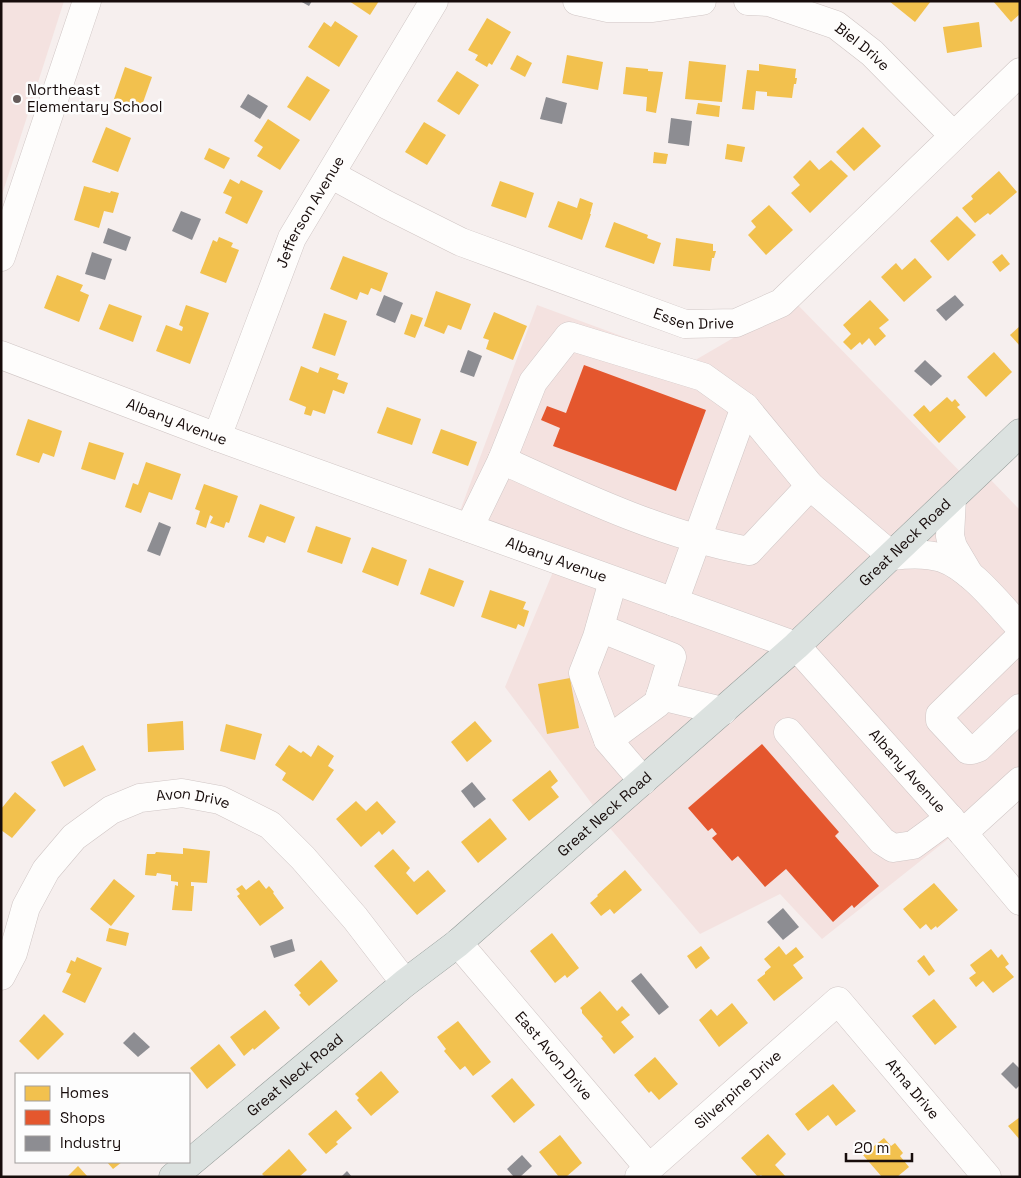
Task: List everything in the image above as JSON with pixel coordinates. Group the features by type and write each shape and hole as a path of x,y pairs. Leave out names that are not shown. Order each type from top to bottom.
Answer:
{"main road":[{"name":"Great Neck Road","path":"190,1163 405,983 458,943 723,711 796,646 1020,433"},
{"name":"Great Neck Road","path":"173,1177 190,1163"}],"street":[{"path":"1,257 87,1"},
{"name":"Jefferson Avenue","path":"217,437 292,238 332,175 434,1"},
{"path":"578,1 608,8 653,8 702,1"},
{"name":"Biel Drive","path":"748,1 770,2 836,25 872,53 953,135"},
{"name":"Essen Drive","path":"332,175 461,242 630,305 685,324 736,323 781,303 1020,72"},
{"path":"469,528 502,460 533,382 569,336 703,377 745,407 810,486 892,556 914,554 941,558 951,562 970,575"},
{"name":"Albany Avenue","path":"1,355 217,437 796,646 957,825 1020,901"},
{"path":"674,602 745,407"},
{"path":"502,460 584,497 673,531 697,539 749,551 810,486"},
{"path":"952,498 950,536 952,547 970,575 1020,627"},
{"path":"613,581 600,628 583,673 608,740 643,781"},
{"path":"600,628 672,657 658,703 608,740"},
{"path":"1020,637 940,715 940,720 968,750 972,750 978,748 1020,708"},
{"path":"660,696 723,711"},
{"path":"788,732 882,841 893,848 913,845 957,825 1020,781"},
{"name":"Avon Drive","path":"1,976 13,953 26,908 34,892 46,870 74,837 111,810 140,798 182,793 220,800 270,825 303,858 355,918 405,983"},
{"name":"East Avon Drive","path":"458,943 644,1172"},
{"name":"Silverpine Drive","path":"644,1172 838,1002"},
{"name":"Atna Drive","path":"838,1002 987,1177"}],"shaded area":[{"name":"Northeast Elementary School","path":"1,1 64,1 1,198"},
{"path":"795,302 974,486 987,476 1020,510 1020,782 822,939 780,894 700,934 609,827 505,687 560,555 457,519 537,305 692,362"}],"building: Homes":[{"path":"349,1 379,1 370,15"},
{"path":"889,1 931,1 915,22"},
{"path":"993,1 1020,1 1020,14 1011,22"},
{"path":"487,18 511,32 492,65 489,63 487,67 475,60 478,55 468,50"},
{"path":"335,21 358,36 339,67 308,47 324,22 331,27"},
{"path":"979,22 982,47 947,53 943,27"},
{"path":"517,55 532,63 525,77 510,69"},
{"path":"567,55 603,62 598,90 562,83"},
{"path":"689,61 726,65 722,102 685,99"},
{"path":"759,64 796,69 795,78 797,78 792,98 767,96 767,92 756,91 754,110 742,109 747,70 759,71"},
{"path":"125,67 152,77 140,111 113,102"},
{"path":"626,67 663,72 656,113 646,111 647,97 623,94"},
{"path":"457,71 479,85 459,115 437,101"},
{"path":"307,76 330,90 310,121 287,107"},
{"path":"698,103 720,106 719,117 696,114"},
{"path":"268,119 300,140 280,170 257,156 263,147 254,141"},
{"path":"424,122 446,135 427,165 405,152"},
{"path":"106,127 131,138 118,172 92,162"},
{"path":"863,127 881,146 854,171 836,152"},
{"path":"727,144 745,147 742,162 725,159"},
{"path":"209,148 230,158 224,169 204,159"},
{"path":"654,152 668,154 666,164 653,163"},
{"path":"810,160 819,170 831,160 848,176 810,213 791,193 800,185 793,177"},
{"path":"999,171 1017,192 990,215 988,213 975,223 962,208 973,199 971,196"},
{"path":"230,179 239,184 241,180 263,191 247,224 225,213 232,197 223,193"},
{"path":"500,181 534,193 526,218 491,206"},
{"path":"84,186 110,193 111,191 119,193 113,213 104,211 99,228 74,220"},
{"path":"580,198 593,203 582,240 548,227 558,201 577,208"},
{"path":"769,205 793,230 766,255 748,235 756,227 751,221"},
{"path":"957,216 976,235 948,261 930,241"},
{"path":"614,222 648,235 647,238 661,243 654,264 605,247"},
{"path":"219,237 233,243 231,247 239,250 226,283 200,273 213,240 217,242"},
{"path":"676,238 713,244 713,251 716,251 714,258 712,258 710,271 673,266"},
{"path":"1002,254 1010,264 1000,272 992,262"},
{"path":"343,256 388,273 381,292 371,288 368,295 360,292 357,300 330,289"},
{"path":"915,258 932,277 904,302 881,277 896,263 902,270"},
{"path":"57,275 83,285 80,291 89,295 79,322 44,308"},
{"path":"436,291 471,304 461,330 448,325 444,334 424,326"},
{"path":"870,300 889,320 879,328 886,336 875,346 869,338 862,345 860,342 851,350 843,342 851,334 843,325"},
{"path":"109,304 142,316 133,342 99,329"},
{"path":"186,305 209,313 190,364 156,351 166,325 182,331 183,327 179,325"},
{"path":"494,312 527,326 513,360 486,349 489,340 483,338"},
{"path":"324,313 347,321 335,356 312,348"},
{"path":"411,314 423,318 415,338 404,334"},
{"path":"1020,326 1020,346 1010,335"},
{"path":"994,352 1012,372 986,397 967,377"},
{"path":"301,366 318,373 320,367 339,374 337,379 348,383 344,394 333,390 325,414 313,410 311,416 304,414 306,407 289,400"},
{"path":"947,397 952,402 955,399 960,405 957,407 966,417 939,443 913,415 924,405 930,412"},
{"path":"387,407 421,419 412,445 377,433"},
{"path":"28,419 62,431 54,457 43,453 39,463 16,455"},
{"path":"441,429 477,442 468,466 432,453"},
{"path":"89,442 124,453 115,480 81,469"},
{"path":"146,462 181,474 172,500 149,492 141,513 125,507 133,483 138,485"},
{"path":"204,484 238,496 229,523 226,522 224,528 210,523 213,517 210,515 206,528 196,524 200,511 195,509"},
{"path":"260,504 295,517 285,543 267,536 264,543 248,537"},
{"path":"316,526 351,538 342,564 307,552"},
{"path":"372,547 407,560 398,586 362,572"},
{"path":"429,568 464,581 454,607 420,594"},
{"path":"490,590 526,602 523,609 529,611 524,627 518,624 516,629 481,617"},
{"path":"570,678 579,728 547,734 538,684"},
{"path":"183,721 184,750 148,752 147,724"},
{"path":"475,721 492,741 467,762 451,742"},
{"path":"226,724 262,734 255,760 220,751"},
{"path":"83,745 96,770 64,787 51,762"},
{"path":"289,745 311,757 318,745 334,756 328,766 334,770 313,801 282,780 286,773 275,765"},
{"path":"550,770 558,781 551,787 559,797 529,821 512,800"},
{"path":"15,792 36,810 12,838 1,830 1,809"},
{"path":"356,801 366,811 377,801 396,822 382,835 379,831 361,847 336,819"},
{"path":"490,818 507,839 478,863 461,842"},
{"path":"183,848 210,851 207,883 191,882 191,886 194,886 192,911 172,910 175,885 178,886 178,882 171,881 171,875 157,873 156,876 145,875 147,854 155,854 156,852 183,854"},
{"path":"393,849 410,868 406,873 414,882 428,870 446,891 417,915 374,866"},
{"path":"625,870 642,890 614,914 610,909 601,916 590,903"},
{"path":"114,879 135,896 111,926 90,909"},
{"path":"259,880 266,889 269,886 284,908 260,926 237,896 240,894 236,889 242,885 246,890"},
{"path":"934,883 958,910 937,928 936,926 931,930 926,924 920,929 903,909"},
{"path":"109,928 129,933 126,946 106,941"},
{"path":"552,933 579,968 567,978 565,975 555,983 530,951"},
{"path":"701,946 710,958 696,969 687,956"},
{"path":"779,946 786,955 796,947 804,957 793,965 803,978 774,1001 757,980 771,967 764,959"},
{"path":"991,949 998,958 1002,954 1009,964 1005,967 1014,977 993,993 983,981 976,987 969,978 976,973 970,965"},
{"path":"924,955 935,971 929,976 917,961"},
{"path":"77,957 102,968 85,1003 62,992 71,974 66,972 71,960 75,962"},
{"path":"321,960 338,981 309,1006 299,995 301,993 294,985"},
{"path":"600,991 617,1011 622,1006 630,1015 621,1022 634,1037 614,1054 580,1008"},
{"path":"934,999 957,1027 935,1045 912,1016"},
{"path":"732,1003 748,1023 719,1047 699,1020 711,1009 717,1016"},
{"path":"265,1010 280,1028 244,1056 230,1037"},
{"path":"44,1014 64,1034 38,1060 19,1041"},
{"path":"458,1021 491,1062 473,1076 465,1066 460,1070 444,1051 446,1049 437,1037"},
{"path":"219,1044 236,1065 207,1089 190,1068"},
{"path":"655,1057 678,1084 659,1100 651,1091 649,1093 634,1075"},
{"path":"381,1071 399,1092 371,1116 357,1100 359,1098 355,1094"},
{"path":"512,1078 535,1105 514,1123 491,1096"},
{"path":"833,1084 856,1111 836,1126 828,1115 808,1131 795,1114"},
{"path":"336,1110 352,1128 326,1154 308,1134"},
{"path":"1020,1117 1020,1140 1008,1126"},
{"path":"768,1134 786,1154 775,1165 786,1177 763,1177 761,1175 758,1177 741,1158"},
{"path":"560,1135 582,1163 566,1177 559,1177 539,1152"},
{"path":"884,1138 891,1146 895,1143 903,1153 900,1156 909,1167 897,1177 882,1177 863,1155"},
{"path":"289,1149 307,1170 299,1177 265,1177 262,1174"},
{"path":"108,1163 121,1163 113,1169"},
{"path":"78,1166 88,1177 67,1177"}],"building: Shops":[{"path":"584,365 706,410 676,491 553,446 560,428 541,420 547,406 566,413"},
{"path":"762,744 839,832 835,836 879,886 854,908 852,905 833,922 786,869 765,887 738,856 732,861 712,838 717,834 712,828 708,831 688,808"}],"building: Industry":[{"path":"300,1 312,1 309,6"},
{"path":"248,94 268,106 260,119 240,107"},
{"path":"546,97 567,103 562,124 540,119"},
{"path":"671,118 692,121 689,146 668,143"},
{"path":"181,211 201,219 192,240 172,231"},
{"path":"108,228 131,237 126,251 103,243"},
{"path":"92,252 112,259 105,280 85,274"},
{"path":"384,295 403,303 395,323 376,315"},
{"path":"955,295 964,305 946,321 936,310"},
{"path":"468,350 482,356 474,377 460,372"},
{"path":"925,360 942,376 931,386 914,371"},
{"path":"159,522 171,527 160,556 147,551"},
{"path":"472,782 486,799 474,808 461,791"},
{"path":"783,908 799,927 783,940 767,922"},
{"path":"292,939 295,951 274,958 270,946"},
{"path":"641,973 669,1007 659,1015 631,981"},
{"path":"134,1032 150,1047 138,1057 123,1043"},
{"path":"1013,1062 1020,1069 1020,1085 1016,1089 1001,1074"},
{"path":"522,1155 532,1166 520,1177 514,1177 507,1169"},
{"path":"347,1171 352,1177 341,1177"}],"place":[{"name":"Northeast Elementary School","path":"17,99"}]}
